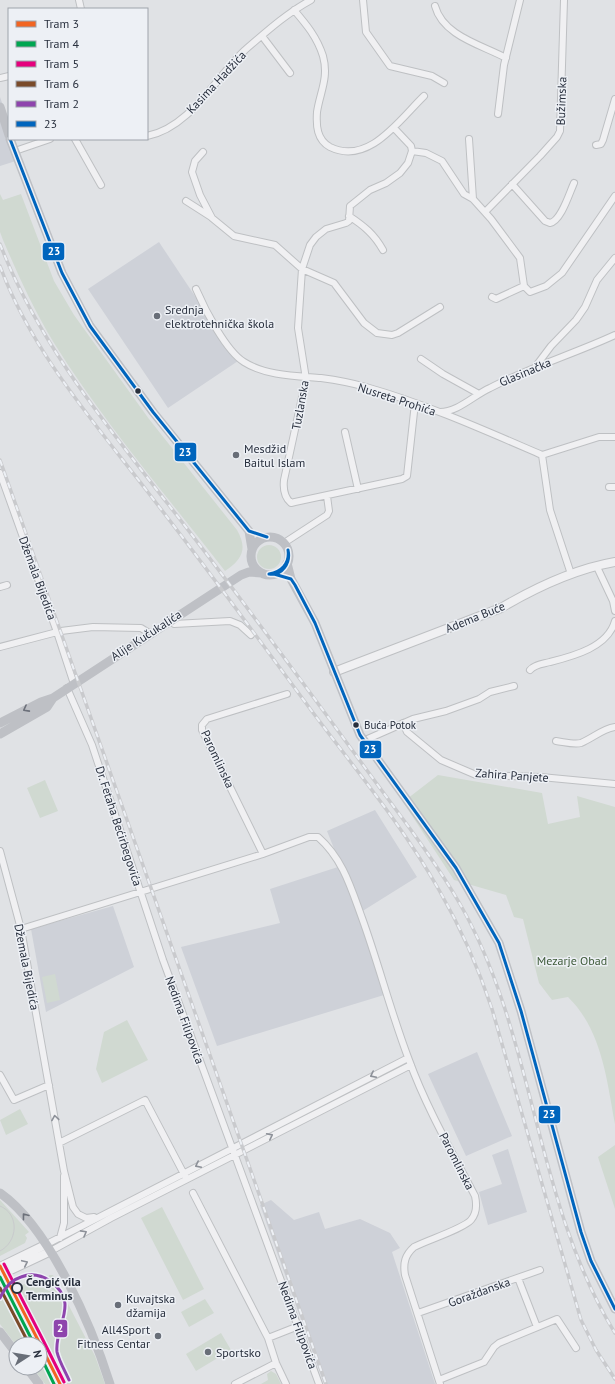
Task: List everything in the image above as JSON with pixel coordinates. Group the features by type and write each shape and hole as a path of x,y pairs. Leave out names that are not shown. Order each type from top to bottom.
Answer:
{"main road":[{"path":"0,107 8,132"},
{"path":"10,140 62,273 90,326 153,412 249,531 254,566 262,573 274,574 291,579"},
{"path":"249,531 266,537 273,537 284,543 288,553 287,563 291,579 315,623 355,726 363,741 456,868 499,943 521,1011 581,1232 591,1261 615,1309"},
{"path":"252,552 260,540 266,537"},
{"name":"Alije Kučukalića","path":"240,575 246,567 252,552"},
{"path":"274,574 279,572 287,563"},
{"name":"Alije Kučukalića","path":"0,723 41,702 53,698 149,633 240,575 249,572 262,573"},
{"name":"Alije Kučukalića","path":"0,734 47,707 53,698"},
{"path":"0,1193 21,1211 47,1248 92,1332 110,1384"},
{"path":"0,1332 8,1342"}],"street":[{"name":"Kasima Hadžića","path":"148,136 159,132 173,124 197,105 245,51 294,10 312,0"},
{"path":"363,0 366,32 390,66 432,76 444,83"},
{"path":"498,114 506,58 520,0"},
{"name":"Bužimska","path":"485,212 558,137 560,131 564,0"},
{"path":"436,6 441,20 451,30 506,58"},
{"path":"294,10 312,31 323,56 325,83 317,112 318,133 323,143 339,149 360,151 366,149 394,128 424,96"},
{"path":"262,36 290,72"},
{"path":"596,145 601,144 603,140 615,99"},
{"path":"394,128 405,138 412,151 426,153 442,162 464,194 473,199 485,212 520,258 524,286 530,292 546,286 562,273 615,196"},
{"path":"469,139 473,199"},
{"path":"14,151 47,140"},
{"path":"76,140 101,185"},
{"name":"Tuzlanska","path":"412,151 408,162 400,173 386,183 370,190 350,206 349,221 326,229 316,237 310,245 302,269 298,328 306,379 284,480 285,494 291,503 402,479 407,476 415,402"},
{"path":"203,152 195,161 192,172 200,195 212,218"},
{"path":"512,184 545,221 550,224 560,215 574,183"},
{"path":"186,201 212,218 234,236 275,245 302,269 334,283 364,323 377,333 392,335 398,333 440,307"},
{"path":"349,216 369,230 383,250"},
{"path":"536,366 551,346 576,320 585,307 597,280 615,258"},
{"path":"492,297 496,299 524,286"},
{"name":"Nusreta Prohića","path":"196,289 204,308 227,343 246,364 261,370 306,379 322,378 364,387 415,402 488,431 542,455"},
{"name":"Glasinačka","path":"437,412 452,410 478,394 536,366 576,352 615,335"},
{"path":"421,358 442,374 478,394"},
{"path":"346,432 358,489"},
{"path":"571,574 550,510 542,455 599,437 615,437"},
{"name":"Džemala Bijedića","path":"0,472 57,632 71,686"},
{"path":"284,543 327,515 329,511 326,496"},
{"name":"Adema Buće","path":"334,672 501,608 524,594 571,574 615,562"},
{"path":"597,567 613,601 615,611"},
{"path":"0,587 7,585"},
{"path":"169,620 174,624 230,621 240,625 251,635"},
{"path":"530,670 536,665 570,656 601,643 613,628 615,621"},
{"path":"0,647 57,632 93,627 122,626 141,628 149,633"},
{"name":"Dr. Fetaha Bećirbegovića","path":"21,929 140,892 71,686"},
{"path":"363,741 413,719 446,711 479,699 490,692 514,686"},
{"name":"Paromlinska","path":"263,854 202,730 202,725 207,719 287,694"},
{"name":"Zahira Panjete","path":"403,723 407,732 441,760 476,775 541,777 615,784"},
{"path":"556,741 576,744 602,730 615,726"},
{"name":"Paromlinska","path":"140,892 263,854 309,837 318,836 337,857 344,870 374,952 408,1058 475,1196 477,1204 476,1211 470,1222 414,1247 408,1252 404,1267 440,1382"},
{"name":"Džemala Bijedića","path":"0,851 21,929 64,1171 76,1211 86,1218 97,1216"},
{"name":"Nedima Filipovića","path":"140,892 208,1085 236,1154 319,1384"},
{"path":"0,1266 47,1248 62,1236 97,1216 408,1058"},
{"path":"0,1275 47,1248 186,1180 411,1065"},
{"path":"0,1076 14,1100 49,1085"},
{"path":"59,1143 145,1100 186,1180"},
{"name":"Džemala Bijedića","path":"62,1236 64,1171"},
{"path":"193,1193 268,1338 276,1363 286,1384"},
{"name":"Goraždanska","path":"418,1313 540,1270"},
{"path":"518,1278 537,1327"},
{"path":"440,1382 484,1362 494,1347 499,1343 537,1327 559,1320 576,1348"},
{"name":"Nedima Filipovića","path":"268,1338 296,1327"},
{"path":"234,1384 276,1363"}],"shaded area":[{"path":"0,97 8,120 8,140 10,140 22,159 0,166"},
{"name":"Srednja elektrotehnička škola","path":"159,242 238,361 168,408 88,289"},
{"path":"375,810 417,877 361,912 384,995 217,1046 181,947 280,923 270,889 341,866 327,831"},
{"path":"113,906 134,967 46,1012 31,929"},
{"path":"477,1052 512,1136 466,1156 428,1074"},
{"path":"508,1149 527,1212 488,1225 479,1192 502,1184 492,1155"},
{"path":"271,1200 294,1220 319,1212 325,1229 360,1219 390,1233 400,1248 392,1252 435,1384 324,1384 260,1205"}],"green space":[{"path":"0,194 3,200 21,194 54,281 74,315 149,419 237,530 242,543 242,554 236,563 225,571 115,431 73,373 54,343 27,292 0,232"},
{"path":"269,545 278,548 281,557 278,566 269,569 260,566 257,557 260,548"},
{"name":"Mezarje Obad","path":"438,775 542,793 548,824 580,817 577,796 615,807 615,1124 606,1074 596,1040 589,1025 568,997 552,1000 539,983 523,919 514,917 506,895 454,880 403,802"},
{"path":"45,780 58,811 40,818 27,788"},
{"path":"55,974 60,1000 47,1003 42,977"},
{"path":"127,1020 148,1060 102,1083 96,1069 104,1032"},
{"path":"20,1109 28,1124 6,1135 0,1120"},
{"path":"615,1145 615,1209 598,1157"},
{"path":"0,1200 29,1232 25,1235 27,1238 25,1243 0,1256"},
{"path":"162,1207 204,1289 183,1300 141,1218"},
{"path":"49,1275 53,1275 95,1356 105,1384 45,1384 39,1376 48,1376 48,1336 9,1336 0,1324 0,1290 3,1288 8,1293 18,1286 33,1284 44,1287 49,1291 52,1290 48,1282"},
{"path":"205,1299 214,1313 189,1327 181,1312"},
{"name":"Sportsko","path":"221,1333 231,1350 196,1371 186,1354"},
{"path":"271,1371 276,1374 281,1384 261,1384 268,1380 267,1374"}],"tram line":[{"path":"0,1206 11,1215 14,1221 13,1235 6,1247 0,1251"},
{"name":"5","path":"4,1264 41,1336"},
{"name":"3","path":"0,1266 36,1336"},
{"name":"2","path":"0,1298 6,1288 17,1278 28,1275 43,1277 59,1289 64,1298 65,1306 57,1342 57,1352 69,1380"},
{"name":"4","path":"0,1277 30,1336"},
{"name":"6","path":"0,1288 25,1336"},
{"name":"5","path":"48,1350 64,1382"},
{"name":"3","path":"48,1360 60,1384"},
{"name":"4","path":"48,1372 54,1384"}],"railway":[{"path":"0,244 33,314 74,380 120,443 293,669 415,835 460,904 485,955 505,1009 550,1175 567,1229 588,1282 615,1333"},
{"path":"0,266 28,327 65,384 189,545 378,798 425,866 447,904 481,978 492,1009 581,1320 596,1350 615,1379"},
{"path":"0,460 326,1384"}],"transit line":[{"name":"23","path":"10,140 62,273 90,326 153,412 249,531 267,537"},
{"name":"23","path":"269,574 282,571 287,564 289,555 288,550"},
{"name":"23","path":"269,574 281,569 284,566 288,559 288,550"},
{"name":"23","path":"274,574 291,579 295,585 315,623 360,735 456,868 499,943 521,1011 581,1232 591,1261 615,1309"}],"place":[{"name":"Srednja elektrotehnička škola","path":"157,316"},
{"name":"Mesdžid Baitul Islam","path":"236,455"},
{"name":"Buća Potok","path":"356,725"},
{"name":"Čengić vila Terminus","path":"17,1288"},
{"name":"Kuvajtska džamija","path":"118,1305"},
{"name":"All4Sport Fitness Centar","path":"158,1336"},
{"name":"Sportsko","path":"208,1352"}]}
